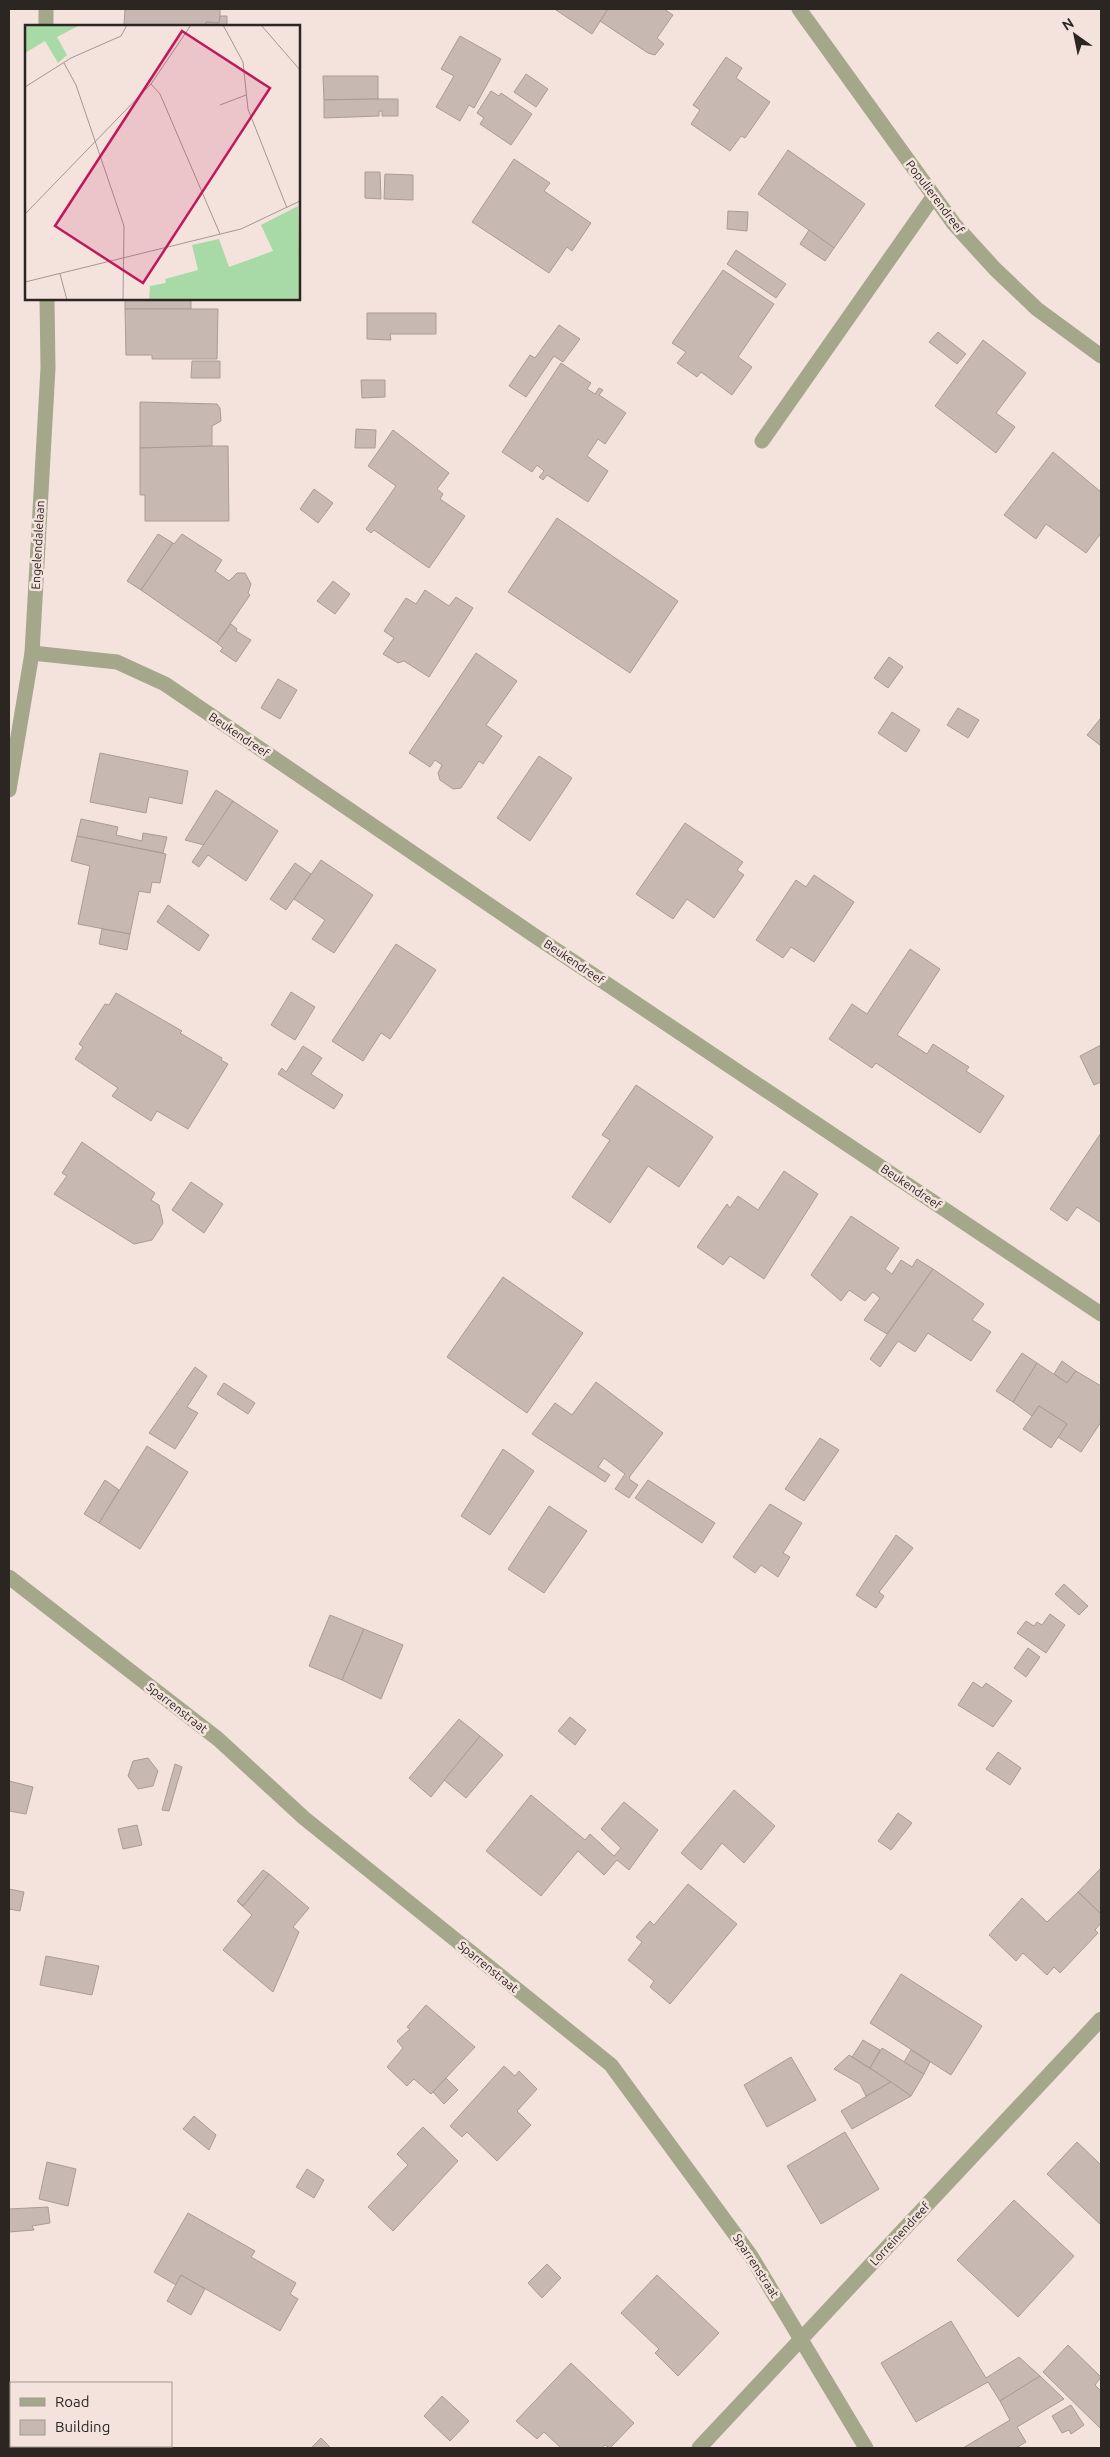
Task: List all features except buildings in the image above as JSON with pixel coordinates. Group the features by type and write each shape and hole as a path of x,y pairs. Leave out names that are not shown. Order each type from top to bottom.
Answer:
{"street":[{"path":"46,9 46,25"},
{"name":"Populierendreef","path":"799,9 933,197 960,231 1037,309 1101,356"},
{"path":"762,441 933,197"},
{"name":"Engelendalelaan","path":"9,790 32,653 48,368 47,300"},
{"name":"Beukendreef","path":"32,653 117,662 165,684 535,936 1101,1314"},
{"name":"Sparrenstraat","path":"9,1577 218,1739 304,1818 611,2065 751,2256 866,2448"},
{"name":"Lorreinendreef","path":"699,2448 1101,2019"}]}
